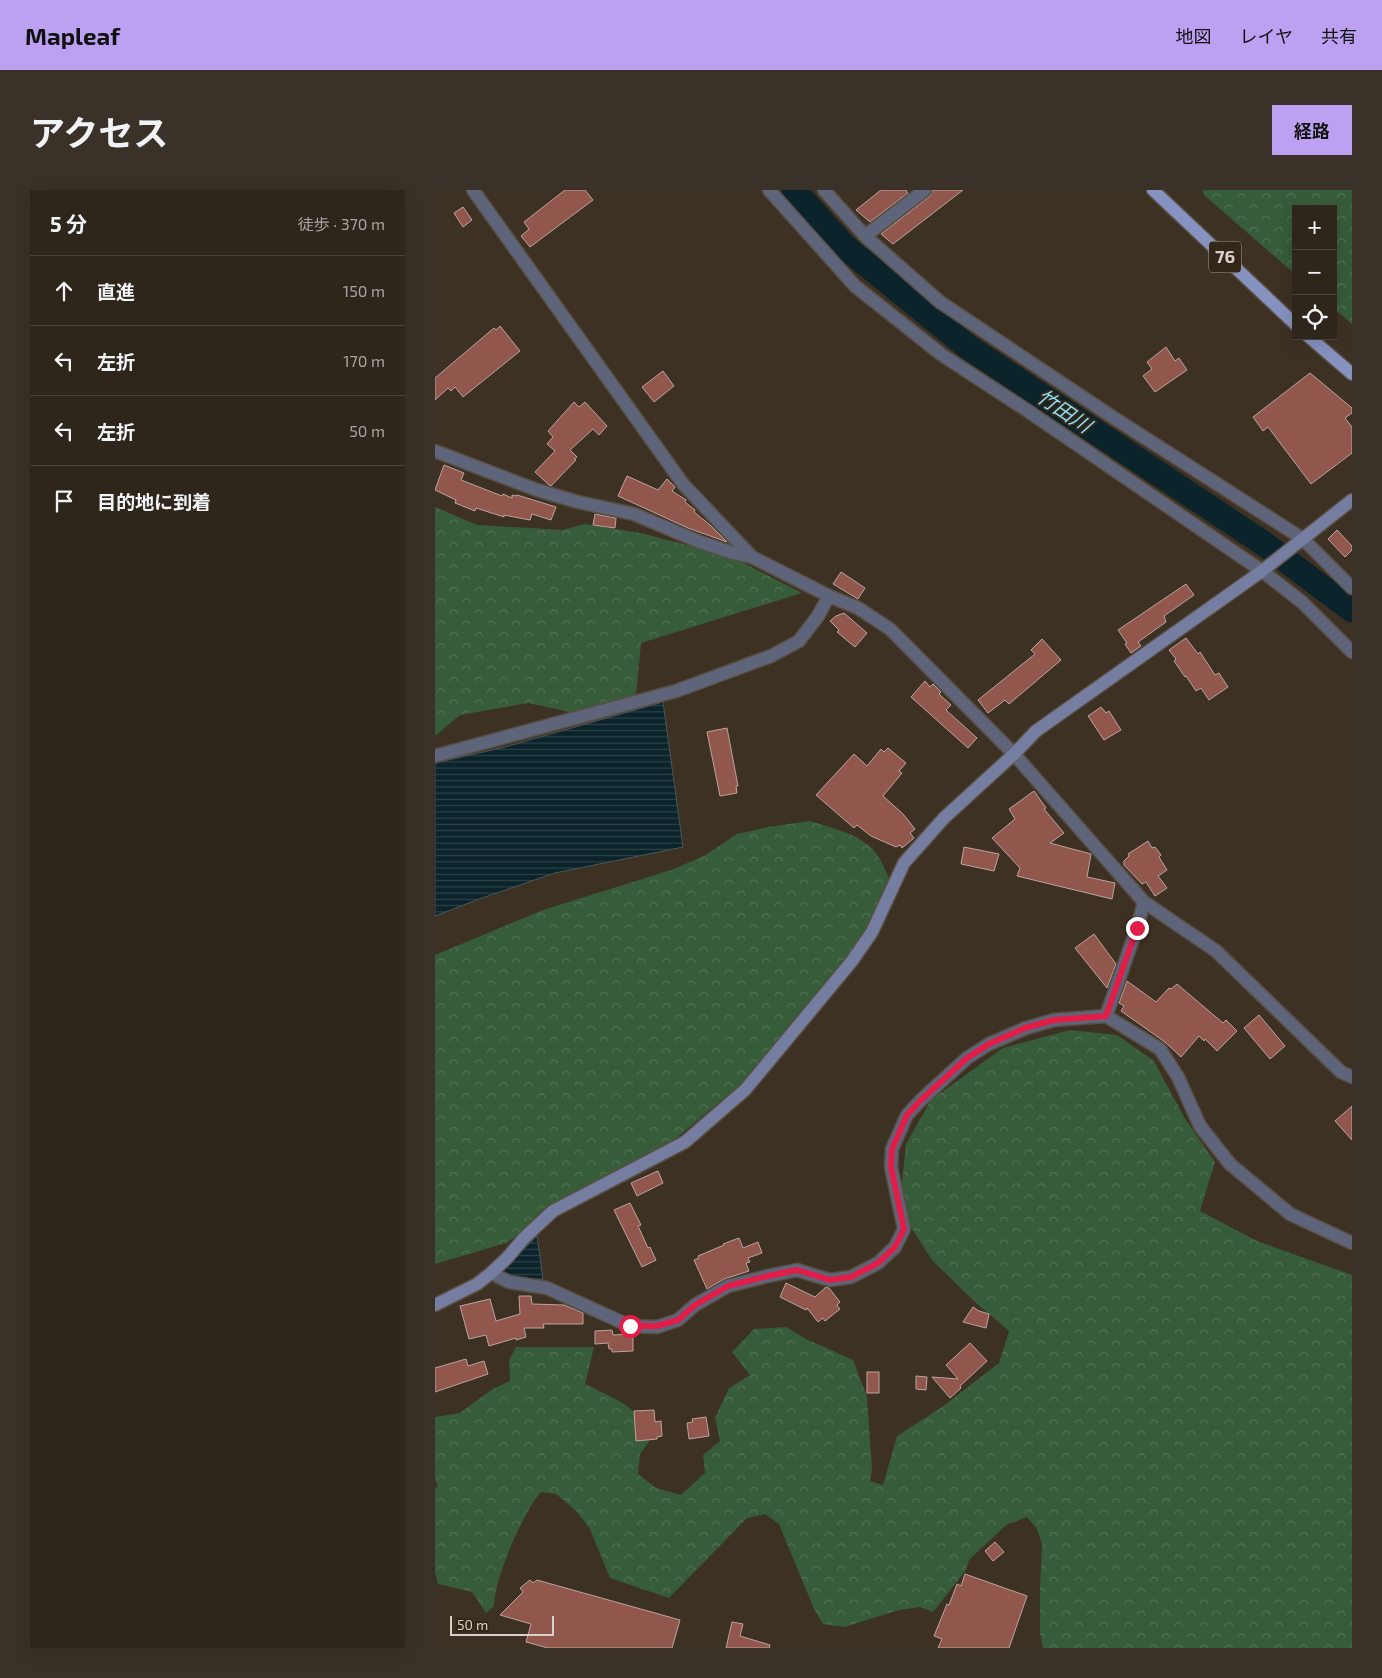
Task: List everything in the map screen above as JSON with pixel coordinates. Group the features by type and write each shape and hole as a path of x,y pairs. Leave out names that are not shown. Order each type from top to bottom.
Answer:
{"main road":[{"name":"76","path":"1153,190 1292,321"},
{"path":"1313,340 1352,374"}],"street":[{"path":"473,190 683,484 752,557"},
{"path":"769,190 855,286 942,355 1264,569 1302,602 1352,652"},
{"path":"824,190 865,236 940,302 1302,540 1352,588"},
{"path":"865,236 925,190"},
{"path":"435,451 537,490 578,502 634,514 700,542 752,557 829,596 858,608 890,628 1014,754 1143,902 1216,951 1341,1072 1352,1077"},
{"path":"435,1305 464,1291 491,1273 553,1211 685,1142 745,1090 852,961 872,932 904,863 944,818 1014,754 1036,731 1350,506"},
{"path":"435,756 676,691 771,656 799,642 818,616 829,596"},
{"path":"1106,1016 1137,928 1143,902"},
{"path":"491,1273 509,1282 547,1288 630,1326 657,1326 678,1320 695,1305 728,1286 768,1276 797,1270 830,1280 851,1277 878,1263 895,1247 904,1229 891,1167 892,1149 907,1115 921,1100 967,1058 989,1044 1025,1028 1054,1020 1106,1016 1160,1049 1178,1077 1200,1126 1230,1164 1290,1214 1352,1244"}],"green space":[{"path":"1203,190 1352,190 1352,324 1337,311 1337,205 1292,205 1292,272 1204,195"},
{"path":"435,507 477,525 562,530 585,524 641,533 732,557 802,593 641,643 636,695 579,714 528,703 460,715 435,736"},
{"path":"810,821 848,833 862,840 872,848 884,866 890,881 849,961 745,1081 675,1139 553,1208 506,1243 435,1264 435,955 543,910 671,870 704,856 737,834"},
{"path":"1070,1030 1117,1035 1154,1061 1184,1117 1215,1162 1200,1211 1257,1241 1352,1275 1352,1648 1043,1648 1040,1633 1042,1544 1037,1529 1027,1517 1006,1525 969,1560 966,1570 933,1612 920,1607 899,1610 844,1627 823,1624 814,1609 779,1524 765,1514 747,1518 669,1598 610,1578 589,1527 575,1510 556,1494 541,1492 518,1530 504,1564 495,1594 494,1606 486,1613 472,1592 438,1584 435,1572 435,1489 438,1486 435,1479 435,1417 460,1413 491,1390 510,1381 509,1360 516,1347 594,1347 585,1384 624,1404 646,1425 653,1436 640,1454 638,1474 656,1488 681,1495 705,1473 703,1455 720,1441 715,1418 729,1388 750,1375 732,1352 754,1329 786,1327 806,1339 853,1360 867,1397 872,1469 870,1481 883,1485 897,1436 942,1407 999,1363 1009,1331 975,1302 932,1260 909,1224 901,1193 906,1144 931,1100 1003,1048"}],"water":[{"path":"663,702 683,847 555,873 435,916 435,763 505,747"},
{"path":"537,1236 543,1279 520,1280 502,1271"}],"building":[{"path":"565,190 585,190 593,200 530,247 521,236 529,229 524,222"},
{"path":"881,190 906,190 908,193 870,222 856,210"},
{"path":"933,190 963,190 893,244 881,234 930,196"},
{"path":"463,207 472,220 463,227 454,213"},
{"path":"500,326 520,351 463,397 455,387 451,391 448,388 435,400 435,378 494,328 496,330"},
{"path":"1166,347 1175,361 1179,358 1187,370 1155,392 1143,376 1152,369 1147,362"},
{"path":"663,371 674,386 654,402 642,387"},
{"path":"1310,373 1352,408 1352,413 1345,418 1352,427 1352,453 1311,484 1268,427 1263,431 1253,417"},
{"path":"574,402 579,407 585,402 607,426 599,435 593,429 570,450 577,457 574,459 576,460 551,486 535,472 555,451 547,444 553,437 548,431"},
{"path":"444,465 464,473 461,480 502,496 503,494 512,498 512,495 517,495 556,507 551,520 532,514 530,520 504,515 504,517 476,508 475,511 455,503 456,500 435,490"},
{"path":"627,476 658,490 667,479 675,487 672,491 686,500 685,502 695,510 694,512 727,542 688,528 618,496"},
{"path":"595,514 616,518 615,528 593,525"},
{"path":"1337,530 1352,546 1352,550 1345,557 1328,539"},
{"path":"841,572 865,588 858,599 833,584"},
{"path":"1186,584 1194,595 1164,616 1166,622 1138,642 1141,646 1131,653 1118,630"},
{"path":"844,613 867,633 855,647 837,632 839,630 830,621"},
{"path":"1186,638 1198,654 1200,652 1215,675 1219,673 1228,687 1209,700 1201,688 1196,691 1174,661 1176,659 1169,650"},
{"path":"1042,639 1061,660 1009,704 1005,700 988,713 978,700 1035,654 1031,650"},
{"path":"925,681 930,687 933,684 941,692 939,694 951,705 946,710 977,738 968,748 911,697"},
{"path":"1101,707 1106,713 1109,711 1121,730 1104,740 1088,716"},
{"path":"727,728 738,786 736,786 737,793 720,796 707,732"},
{"path":"888,748 906,763 899,771 902,773 883,796 903,814 915,829 910,833 914,838 902,848 900,845 896,847 871,836 857,825 854,828 816,795 854,754 867,766 881,749 884,752"},
{"path":"1034,791 1046,808 1044,809 1064,833 1050,843 1091,854 1087,877 1115,883 1112,899 1017,876 1020,868 992,838 1015,819 1009,809"},
{"path":"1148,841 1152,848 1155,847 1161,855 1159,857 1167,870 1158,876 1167,888 1155,896 1146,882 1142,884 1124,865 1124,861 1129,856 1128,854"},
{"path":"964,847 999,854 994,871 961,864"},
{"path":"1094,934 1116,964 1107,988 1075,948"},
{"path":"1127,981 1156,1002 1169,988 1171,989 1177,984 1223,1023 1226,1020 1237,1031 1217,1051 1205,1039 1204,1041 1199,1036 1181,1057 1165,1042 1121,1011 1124,1006 1119,1003"},
{"path":"1259,1015 1285,1046 1270,1059 1244,1028"},
{"path":"1352,1106 1352,1140 1335,1121"},
{"path":"658,1171 663,1183 637,1196 631,1183"},
{"path":"630,1203 641,1225 638,1226 648,1248 650,1247 656,1260 642,1267 614,1210"},
{"path":"739,1238 743,1248 758,1242 762,1253 748,1258 750,1262 746,1263 749,1271 724,1279 707,1289 694,1260 699,1258 698,1256"},
{"path":"786,1283 815,1297 826,1287 829,1288 840,1302 837,1305 840,1309 825,1321 823,1318 818,1322 807,1308 806,1310 780,1297"},
{"path":"519,1296 531,1296 532,1304 564,1305 583,1313 583,1324 543,1324 544,1328 524,1328 526,1337 489,1346 486,1335 469,1339 460,1306 490,1299 496,1321 520,1314"},
{"path":"973,1307 989,1314 986,1328 963,1322"},
{"path":"612,1330 613,1335 633,1334 633,1351 612,1352 612,1349 609,1349 608,1343 595,1344 595,1331"},
{"path":"970,1343 987,1361 950,1398 932,1377 958,1379 946,1365"},
{"path":"466,1359 468,1366 484,1361 488,1374 435,1392 435,1368"},
{"path":"867,1372 879,1372 879,1393 867,1393"},
{"path":"916,1376 927,1377 926,1390 916,1389"},
{"path":"654,1410 655,1422 661,1421 662,1436 657,1437 657,1439 636,1441 634,1411"},
{"path":"706,1417 709,1436 689,1439 687,1423 693,1422 692,1419"},
{"path":"995,1542 1004,1552 993,1561 985,1551"},
{"path":"965,1574 1027,1596 1009,1648 938,1648 942,1639 934,1636 957,1584 961,1586"},
{"path":"530,1580 533,1583 537,1580 680,1620 672,1648 548,1648 526,1642 531,1624 500,1615 523,1592 520,1588"},
{"path":"732,1622 743,1624 740,1636 770,1645 769,1648 726,1648"}],"waterway":[{"name":"竹田川","path":"794,190 845,247 968,347 1263,543 1352,610"}],"route":[{"path":"630,1326 657,1326 678,1320 695,1305 728,1286 797,1270 830,1280 851,1277 878,1263 895,1247 904,1229 891,1167 892,1149 907,1115 967,1058 989,1044 1025,1028 1054,1020 1106,1016 1137,928"}]}
